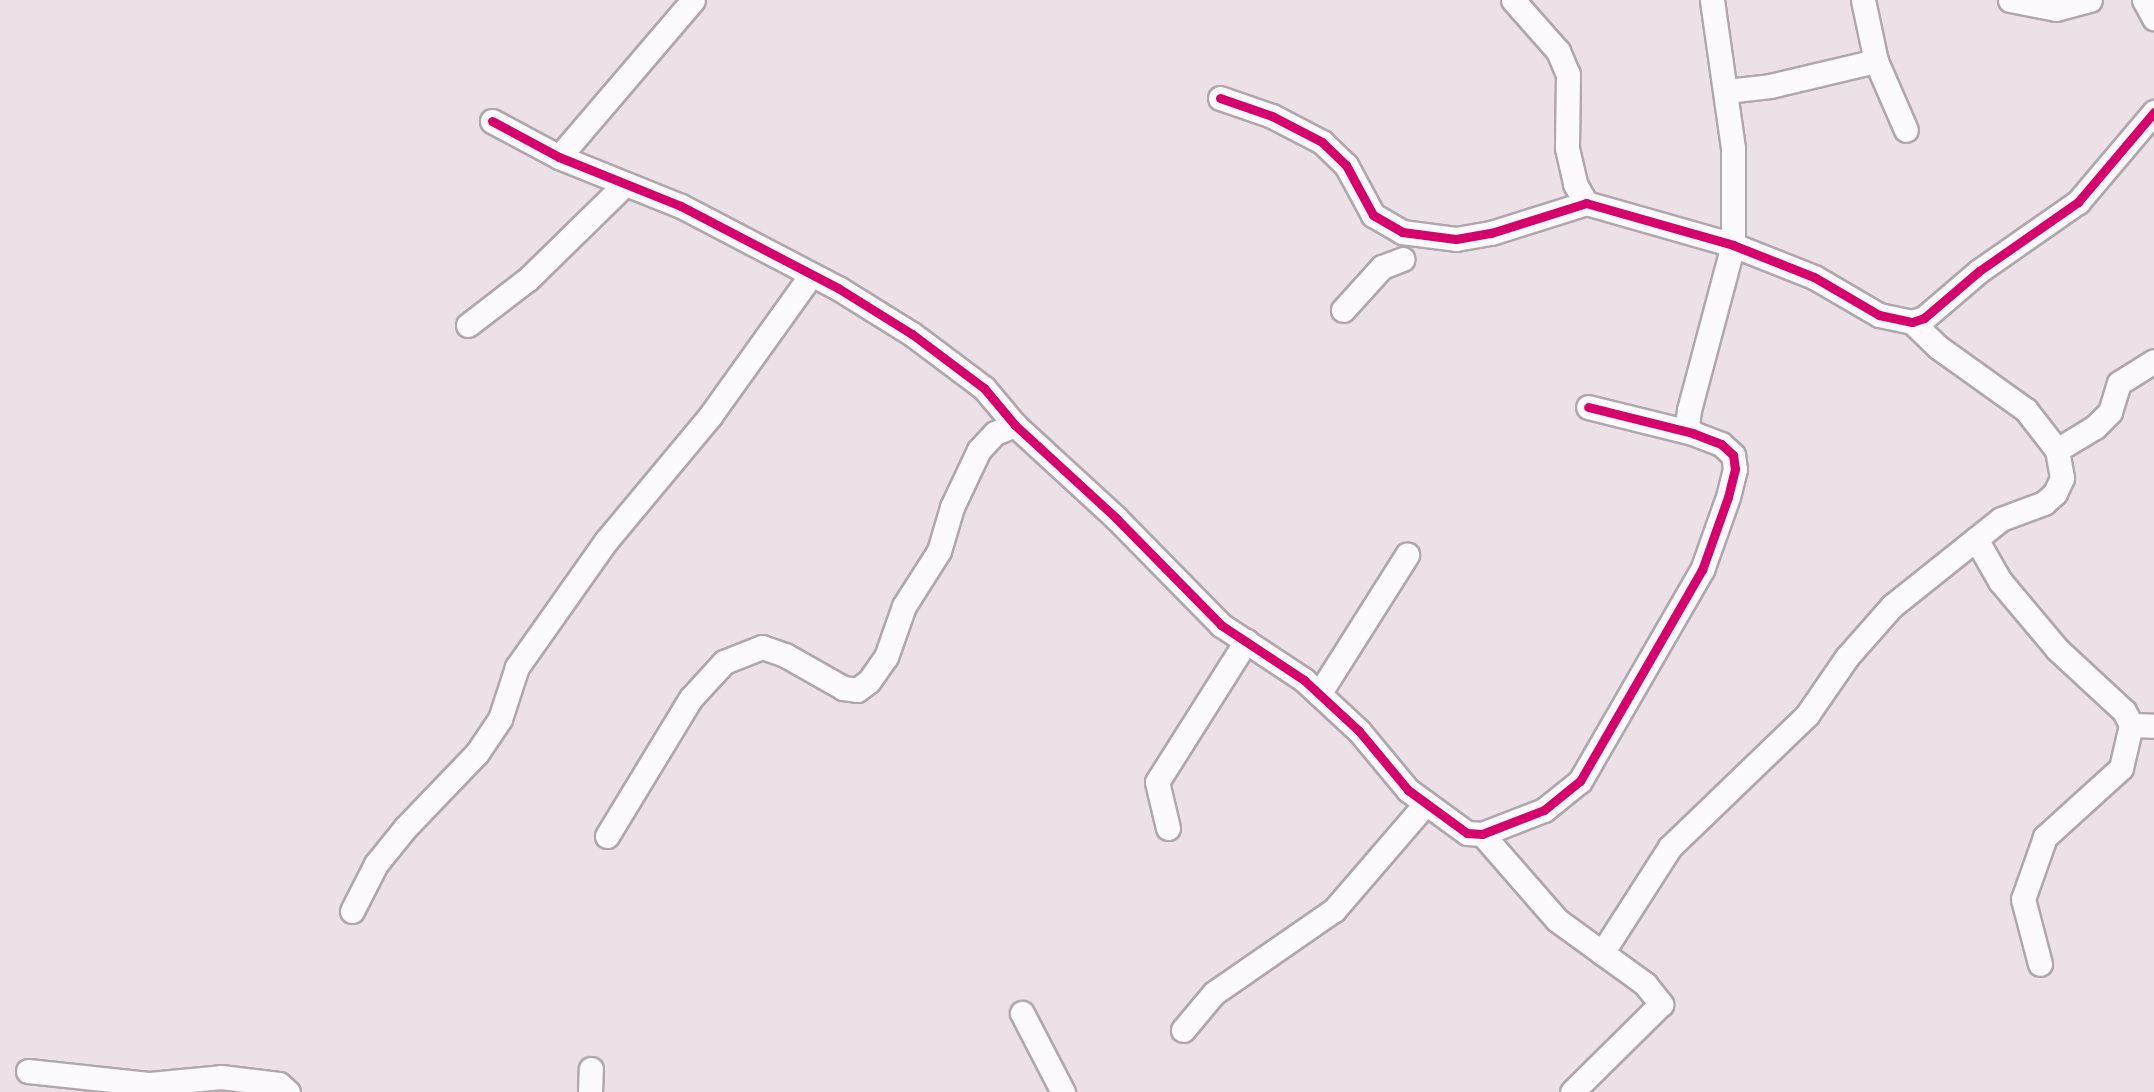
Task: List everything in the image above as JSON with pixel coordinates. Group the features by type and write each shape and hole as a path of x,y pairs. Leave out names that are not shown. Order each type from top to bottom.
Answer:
{"street":[{"path":"559,157 693,0"},
{"path":"1513,0 1558,51 1568,74 1567,148 1575,184 1586,203"},
{"path":"1693,433 1687,426 1689,410 1733,245 1733,148 1712,0"},
{"path":"1863,0 1876,61 1906,130"},
{"path":"2010,0 2056,9 2090,0"},
{"path":"2144,0 2154,18"},
{"path":"1727,91 1770,86 1876,61"},
{"path":"1220,98 1272,116 1322,142 1346,164 1373,215 1402,232 1456,239 1490,233 1586,203 1733,245 1814,277 1879,315 1912,322 1924,318 1979,271 2078,202 2154,112"},
{"path":"492,121 559,157 681,206 838,288 912,334 984,388 1015,425 1116,518 1221,625 1319,694 1359,731 1408,789 1467,833 1482,834 1544,810 1580,781 1702,569 1735,469 1733,455 1721,444 1693,433 1588,407"},
{"path":"468,325 528,279 624,185"},
{"path":"1402,232 1403,259"},
{"path":"1343,310 1382,267 1403,259 1435,236"},
{"path":"352,911 376,864 405,828 477,753 500,719 517,667 606,541 710,416 811,275"},
{"path":"1602,953 1670,847 1799,724 1847,657 1892,606 2001,519 2044,503 2055,493 2062,478 2057,450 2026,410 1938,347 1912,322"},
{"path":"2057,450 2095,427 2110,412 2119,383 2154,361"},
{"path":"607,836 691,698 724,662 762,647 785,655 843,688 857,690 869,681 886,657 904,606 939,551 952,507 979,450 995,433 1015,425"},
{"path":"1976,539 2000,581 2057,649 2124,711 2131,725 2121,768 2045,837 2023,899 2040,964"},
{"path":"1319,694 1408,555"},
{"path":"1168,828 1157,782 1246,641"},
{"path":"2131,725 2154,726"},
{"path":"1183,1030 1214,993 1335,911 1426,803"},
{"path":"1482,834 1557,920 1645,984 1661,1004 1572,1092"},
{"path":"1022,1013 1063,1092"},
{"path":"29,1071 150,1084 220,1077 279,1084 288,1092"}],"cycle path":[{"path":"1220,98 1272,116 1322,142 1346,165 1373,215 1402,232 1456,239 1491,233 1586,203 1733,245 1814,277 1879,315 1912,322 1924,318 1979,271 2078,202 2154,112"},
{"path":"492,121 559,157 681,206 838,288 912,334 984,388 1015,425 1116,518 1221,625 1304,680 1359,731 1408,790 1467,833 1482,834 1544,810 1580,781 1702,570 1728,497 1735,469 1733,455 1721,444 1693,433 1588,407"}]}
